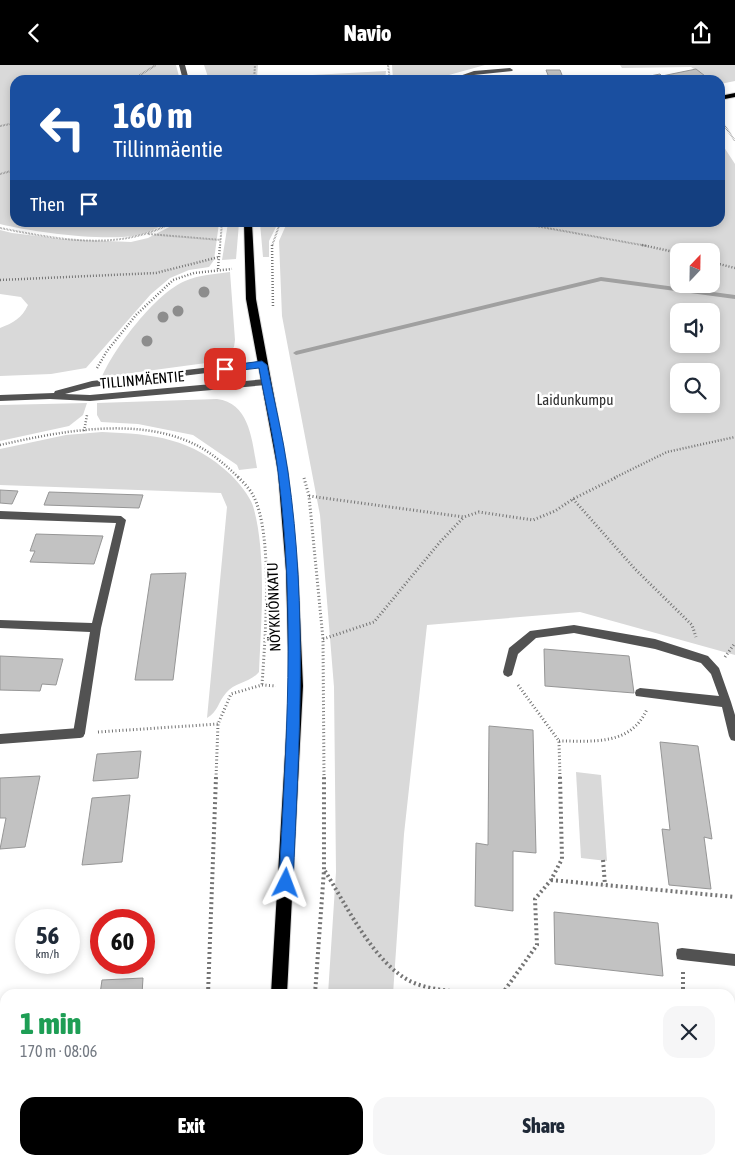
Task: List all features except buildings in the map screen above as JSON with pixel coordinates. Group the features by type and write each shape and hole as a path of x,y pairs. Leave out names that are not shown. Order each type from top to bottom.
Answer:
{"main road":[{"name":"NÖYKKIÖNKATU","path":"248,227 251,299 283,472 292,571 296,686 279,989"}],"street":[{"path":"468,75 479,72 510,70"},
{"name":"TILLINMÄENTIE","path":"50,396 92,385 262,365"},
{"name":"TILLINMÄENTIE","path":"0,398 50,396 90,398 266,381"},
{"path":"0,515 121,520 96,628 79,733 0,739"},
{"path":"0,624 96,628"},
{"path":"508,672 514,651 534,634 574,629 655,644 704,659 715,671 730,709 735,736"},
{"path":"645,694 730,709"},
{"path":"682,954 735,960"}],"path":[{"path":"140,75 156,65"},
{"path":"725,126 735,141"},
{"path":"0,228 63,238 109,240 134,238 163,227"},
{"path":"95,372 107,351 136,315 173,280 194,273 218,269 222,227"},
{"path":"544,227 630,241 670,251"},
{"path":"148,234 221,239"},
{"path":"0,280 156,273 176,269 206,258 219,257"},
{"path":"720,264 735,268"},
{"path":"84,431 88,407"},
{"path":"0,445 43,435 84,431 141,431 173,437 199,446 230,469 252,494 262,537 266,606 262,685"},
{"path":"308,496 464,517 479,512 533,520 555,511 573,499 667,452 735,437"},
{"path":"573,499 635,569 692,625 704,659"},
{"path":"323,639 374,622 440,542 464,517"},
{"path":"506,989 537,945 535,899 551,880 562,859 559,741 508,672"},
{"path":"208,989 218,724 231,694 262,685 324,686"},
{"path":"559,741 604,739 632,733 645,718 645,694"},
{"path":"79,733 218,724"},
{"path":"603,860 605,885"},
{"path":"324,870 383,959 410,982 444,989"},
{"path":"551,880 735,897"}],"green space":[{"path":"0,65 176,65 179,75 10,75 10,226 0,224"},
{"path":"204,65 258,65 257,75 207,75"},
{"path":"392,65 485,65 449,75 393,75"},
{"path":"620,65 735,65 735,81 725,83 725,75 703,75 691,67 622,68"},
{"path":"386,71 386,75 312,75"},
{"name":"Laidunkumpu","path":"725,149 735,164 735,655 580,612 427,625 404,834 393,989 328,989 336,872 334,687 320,515 282,316 279,241 285,227 725,227"},
{"path":"16,227 158,227 139,235 125,237 89,237"},
{"path":"169,227 218,227 214,260 209,267 189,270 170,278 151,294 86,368 51,374 0,376 0,328 17,320 28,305 21,297 0,294 0,230 61,239 131,242 148,238"},
{"path":"227,227 239,227 236,259 222,260"},
{"path":"260,227 276,227 269,241 269,257 263,257"},
{"path":"230,272 235,340 234,347 221,361 102,377 126,337 161,297 174,287 190,279"},
{"path":"217,399 228,402 243,415 251,435 257,468 239,470 237,465 193,435 138,424 101,422 97,415 97,403"},
{"path":"87,403 83,415 69,426 0,441 0,405"},
{"path":"102,432 139,434 171,440 202,453 234,478 246,493 253,506 262,567 259,672 230,689 223,696 216,710 207,718 227,507 221,493 0,485 0,449 66,435"},
{"path":"576,772 601,775 607,861 581,858"}],"waterway":[{"path":"296,353 601,279 735,297"}],"route":[{"path":"225,369 262,365 283,472 292,571 296,686 286,883"}]}
